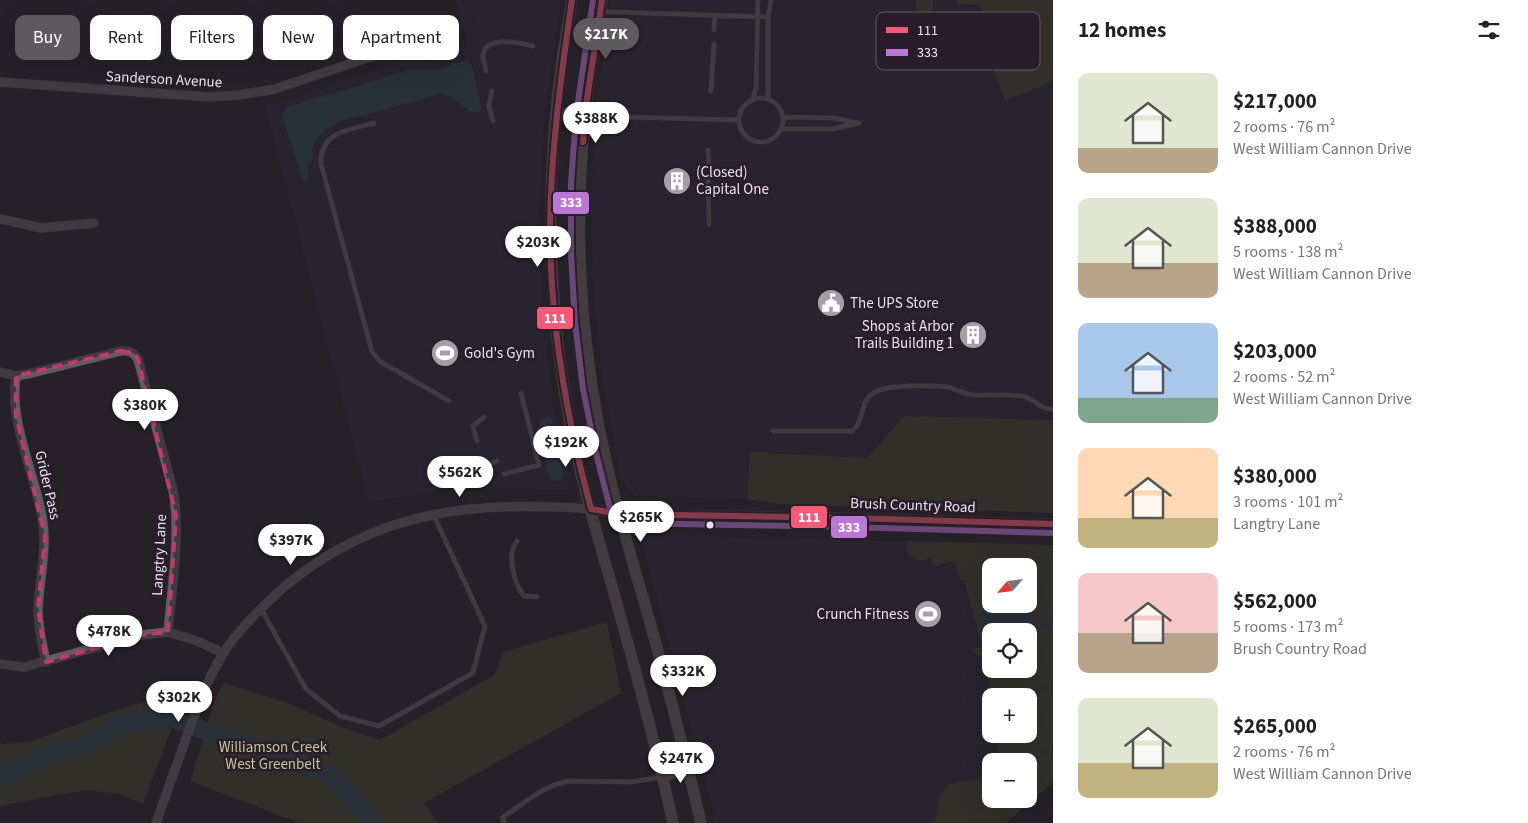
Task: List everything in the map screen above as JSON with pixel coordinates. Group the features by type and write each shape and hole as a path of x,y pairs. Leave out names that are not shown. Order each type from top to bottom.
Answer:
{"main road":[{"path":"572,0 563,55 552,189 551,239 555,315 561,371 579,467 664,777 673,823"},
{"path":"602,5 585,116 581,170 579,231 585,331 604,454 650,621 701,823"},
{"path":"557,113 585,116"},
{"path":"664,777 688,767"}],"street":[{"name":"Sanderson Avenue","path":"0,82 209,97 238,95 274,89 360,60"},
{"path":"0,219 41,228 94,223"},
{"name":"Langtry Lane","path":"0,372 16,376 127,350 134,353 138,359 174,494 176,536 168,632"},
{"name":"Grider Pass","path":"16,376 13,391 16,416 42,517 45,536 38,608 39,632 46,662"},
{"name":"Brush Country Road","path":"156,823 205,689 223,653 261,608 323,557 350,542 394,525 433,515 475,508 502,506 591,510 619,514 1053,524"},
{"path":"0,664 24,667 140,635 168,632 197,641 223,653"}],"lane":[{"path":"752,100 768,99 776,104 783,117 781,129 774,139 762,142 751,140 742,132 739,120 744,106 752,100 756,91 758,0"},
{"path":"768,99 768,17 770,0"},
{"path":"602,5 610,12 768,17"},
{"path":"714,30 715,14"},
{"path":"486,72 483,58 489,46 505,41 533,46"},
{"path":"711,91 714,44"},
{"path":"492,90 489,106 494,121"},
{"path":"585,116 739,120"},
{"path":"781,129 832,128 859,123 834,118 783,117"},
{"path":"374,123 338,133 328,140 321,156 321,164 359,306 370,344 377,358 449,401"},
{"path":"708,150 708,164"},
{"path":"708,180 709,224"},
{"path":"773,431 852,431 859,422 867,400 878,391 889,387 946,387 971,395 1025,396 1040,408 1053,409"},
{"path":"504,474 539,465 521,393"},
{"path":"477,441 473,426 484,417"},
{"path":"482,458 482,461 489,464 497,461"},
{"path":"261,608 306,689 340,716 379,726 473,673 485,626 433,515"},
{"path":"517,541 512,551 512,566 517,583 524,596 537,598"},
{"path":"505,823 502,818 547,788 558,783 569,781 632,782 664,777"}],"highlighted area":[{"path":"121,351 134,353 138,359 176,515 168,632 141,635 46,662 38,608 45,536 16,416 16,376"}],"shaded area":[{"path":"455,0 561,0 544,123 539,223 542,306 553,403 570,478 566,489 457,488 369,502 265,105 293,98 401,60 424,60 433,65 443,65 459,60 459,57 468,44"},
{"path":"611,0 957,0 957,4 980,5 981,12 876,12 876,70 994,70 1005,101 1053,81 1053,420 904,416 867,458 750,452 747,499 635,496 621,481 603,383 594,303 590,206 597,95"},
{"path":"646,530 734,539 780,538 1053,546 1053,782 1037,796 1037,753 982,753 982,808 1023,808 1006,823 716,823 640,535"}],"green space":[{"path":"916,0 933,0 932,12 918,12"},
{"path":"957,0 1053,0 1053,81 1005,101 994,70 1040,70 1040,12 981,12 980,5 957,4"},
{"path":"904,416 1053,420 1053,513 778,504 747,499 750,452 867,458"},
{"path":"906,541 1053,545 1053,782 1037,796 1037,753 998,753 995,743 1037,743 1037,688 990,688 987,678 1037,678 1037,623 982,623 982,646 964,580 960,580 954,561 934,566 931,558 920,561 908,554"},
{"name":"Williamson Creek West Greenbelt","path":"607,622 621,693 424,803 439,823 300,823 190,781 216,697 224,683 290,704 346,729 380,740 494,675 503,652"},
{"path":"982,646 982,659 971,650"},
{"path":"151,700 179,708 143,804 119,794 86,790 0,806 0,743 29,742 114,711"},
{"path":"982,778 982,808 1023,808 1006,823 930,823 937,816 939,800 944,790 951,784"}],"water":[{"path":"467,60 472,65 482,110 473,113 442,94 339,122 318,137 313,146 314,156 311,162 307,164 309,179 303,181 284,122 283,114 286,107 409,70 435,70"},
{"path":"551,416 564,476 562,479 554,481 550,479 545,460 553,457 547,428 541,429 539,420"},
{"path":"982,613 1032,613 1032,623 984,623"}],"waterway":[{"path":"1032,616 1042,623 1053,626"},
{"path":"0,777 41,756 84,746 117,725 165,717 326,772 353,798 371,823"}],"transit line":[{"name":"111","path":"572,0 554,141 550,226 551,262 556,333 561,369 574,439 591,509 619,514 1053,524"},
{"name":"333","path":"593,0 576,115 571,184 571,253 575,322 583,389 596,453 613,520 619,523 1053,533"},
{"name":"111","path":"583,142 587,99 602,0"}],"place":[{"name":"(Closed) Capital One","path":"677,181"},
{"name":"The UPS Store","path":"831,303"},
{"name":"Shops at Arbor Trails Building 1","path":"973,335"},
{"name":"Gold's Gym","path":"445,353"},
{"name":"Crunch Fitness","path":"928,614"}]}
